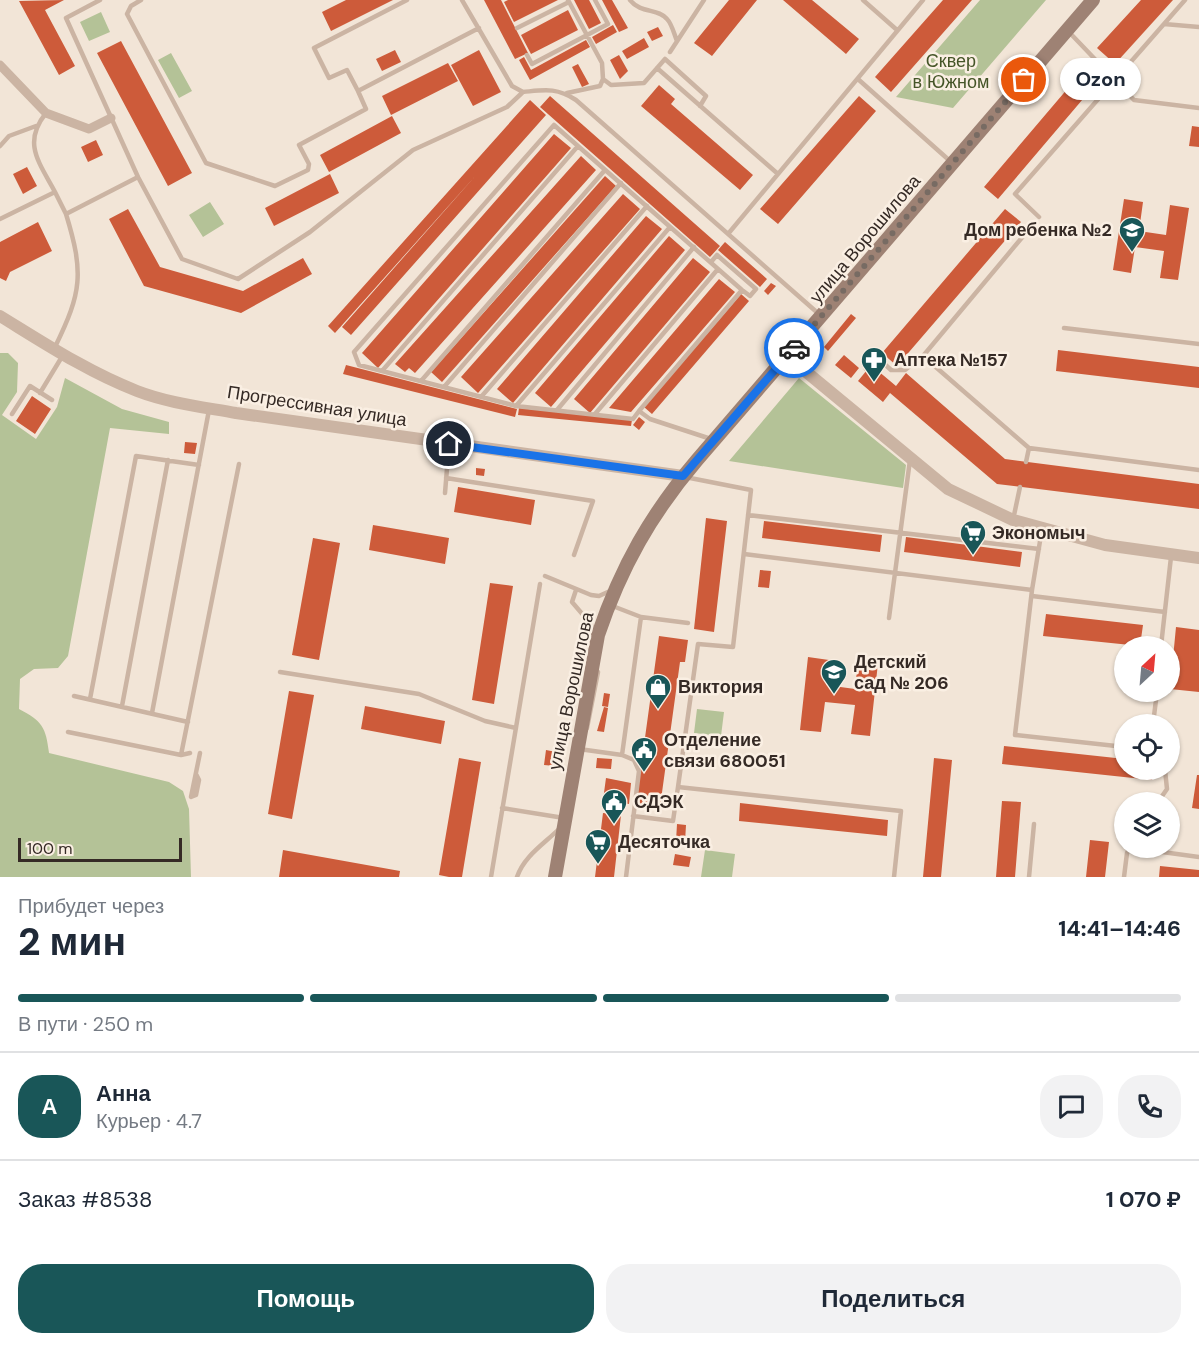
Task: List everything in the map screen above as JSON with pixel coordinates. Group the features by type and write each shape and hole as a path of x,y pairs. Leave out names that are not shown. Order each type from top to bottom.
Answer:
{"main road":[{"name":"улица Ворошилова","path":"555,877 597,641 608,604 646,526 683,476 1093,0"}],"street":[{"path":"0,64 46,113 89,129 111,118"},
{"name":"Прогрессивная улица","path":"0,316 58,352 138,391 209,408 683,476"},
{"path":"787,356 948,489 1013,520 1105,545 1199,558"}],"lane":[{"path":"100,0 66,18 138,177 182,259 238,279 310,232 413,150 507,106 523,92 550,88 567,93 608,126 822,317"},
{"path":"128,0 131,6"},
{"path":"141,0 131,6 127,14 206,163 275,186 308,170 309,164 299,146 366,110 347,70 329,78 314,48 407,0"},
{"path":"462,0 512,86 523,92"},
{"path":"527,55 532,64 608,24 595,0"},
{"path":"630,0 640,10 662,15 668,19 677,41"},
{"path":"670,52 704,0"},
{"path":"863,0 897,30"},
{"path":"728,234 859,80 861,71 923,0"},
{"path":"1039,217 1015,194 1185,0"},
{"path":"517,28 568,1 602,63 603,79 600,86"},
{"path":"1164,24 1199,27"},
{"path":"358,91 479,28"},
{"path":"1067,31 1134,100 1199,108"},
{"path":"567,93 600,86 644,83 664,59 706,96 700,106"},
{"path":"657,68 778,174"},
{"path":"603,79 611,85"},
{"path":"859,80 952,163"},
{"path":"40,393 74,308 80,277 75,242 66,214 35,153 33,140 36,126 46,113"},
{"path":"711,262 717,255 756,289 750,296 742,290 554,125 354,352 359,365 516,406 633,419 742,290"},
{"path":"0,146 9,135 36,126"},
{"path":"382,371 578,146"},
{"path":"421,381 605,170"},
{"path":"66,214 138,177"},
{"path":"444,387 621,183"},
{"path":"0,219 55,192"},
{"path":"481,397 647,206"},
{"path":"516,406 670,226"},
{"path":"866,369 877,357 891,370 905,370 923,356 1030,228"},
{"path":"557,411 694,248"},
{"path":"595,414 718,269"},
{"path":"1064,328 1199,344"},
{"path":"923,356 1029,448 1199,470"},
{"path":"12,414 30,386 52,400"},
{"path":"152,713 209,408"},
{"path":"639,411 650,419 714,440"},
{"path":"445,493 449,444"},
{"path":"1026,462 1029,448"},
{"path":"90,699 136,456 199,465"},
{"path":"889,618 910,457"},
{"path":"122,706 168,460"},
{"path":"181,755 239,464"},
{"path":"633,816 673,821 698,644 733,647 752,490 683,476"},
{"path":"446,478 592,501 574,555"},
{"path":"1013,520 1020,487"},
{"path":"748,515 1039,549"},
{"path":"1042,527 1032,590 1015,735 1114,746"},
{"path":"744,554 1032,590"},
{"path":"1162,636 1172,554"},
{"path":"544,576 576,590 599,596 617,586"},
{"path":"491,877 540,584"},
{"path":"576,590 572,603 590,623 597,641"},
{"path":"1032,596 1165,612"},
{"path":"608,604 641,617 688,623"},
{"path":"622,755 641,617"},
{"path":"280,672 419,694 485,721 516,728"},
{"path":"74,696 188,722"},
{"path":"68,732 181,755 190,753"},
{"path":"577,745 622,755 634,760 638,767 626,877"},
{"path":"196,774 200,753"},
{"path":"678,787 901,811 894,877"},
{"path":"502,808 564,821"},
{"path":"517,877 520,868 564,821"},
{"path":"1029,877 1034,825"},
{"path":"1180,854 1199,857"},
{"path":"1124,877 1126,858"}],"green space":[{"name":"Сквер в Южном","path":"980,0 1046,0 953,108 896,97"},
{"path":"101,12 110,32 89,41 80,22"},
{"path":"171,53 192,91 179,98 158,60"},
{"path":"210,202 224,224 203,237 189,215"},
{"path":"0,353 8,353 18,363 17,392 2,415 36,439 57,407 65,378 122,409 169,422 169,434 110,428 68,656 58,668 34,669 20,679 19,709 33,717 42,726 49,753 169,782 183,791 189,809 191,877 0,877"},
{"path":"799,378 906,465 903,488 729,461"},
{"path":"697,709 724,712 721,736 694,733"},
{"path":"705,850 735,854 732,877 701,877"}],"building":[{"path":"64,0 45,10 75,66 59,75 19,1"},
{"path":"346,0 393,0 331,31 322,12"},
{"path":"484,0 501,0 528,53 515,59"},
{"path":"508,0 558,0 514,22 504,2"},
{"path":"574,0 589,0 601,23 589,29"},
{"path":"602,0 612,0 628,28 619,32"},
{"path":"729,0 757,0 712,56 694,43"},
{"path":"783,0 812,0 859,39 846,54"},
{"path":"943,0 972,0 891,92 875,77"},
{"path":"1141,0 1173,0 1115,64 1097,48"},
{"path":"568,10 578,30 531,54 521,35"},
{"path":"613,25 617,32 596,44 592,37"},
{"path":"658,27 663,36 652,41 647,32"},
{"path":"644,38 649,47 627,59 622,51"},
{"path":"586,40 590,47 530,80 519,60 524,57 531,70"},
{"path":"121,41 192,173 168,186 97,53"},
{"path":"395,50 401,62 382,71 376,59"},
{"path":"479,50 501,92 473,106 451,65"},
{"path":"619,55 628,71 620,79 610,60"},
{"path":"448,63 458,81 391,115 382,96"},
{"path":"578,64 589,84 582,87 572,67"},
{"path":"1080,74 1094,86 998,199 984,187"},
{"path":"659,85 675,99 671,104 753,175 740,190 641,106"},
{"path":"550,96 720,246 710,257 540,107"},
{"path":"859,96 876,111 778,224 760,209"},
{"path":"530,100 546,115 351,335 342,327 477,174 335,333 328,326"},
{"path":"392,116 401,133 329,172 320,155"},
{"path":"1192,126 1199,127 1199,147 1189,146"},
{"path":"554,134 571,148 378,368 362,353"},
{"path":"96,140 103,155 88,162 81,147"},
{"path":"581,156 596,170 415,373 409,368 405,372 395,364"},
{"path":"27,167 37,186 23,194 13,174"},
{"path":"330,174 339,193 274,226 265,208"},
{"path":"605,176 616,186 442,382 431,372"},
{"path":"623,194 640,209 478,393 461,377"},
{"path":"1124,199 1143,202 1139,231 1166,235 1170,205 1189,208 1178,280 1160,278 1164,251 1135,247 1131,273 1113,270"},
{"path":"128,209 160,267 243,291 303,258 312,274 241,313 144,286 109,219"},
{"path":"1005,209 1021,222 897,366 882,353"},
{"path":"646,216 662,229 513,403 497,389"},
{"path":"38,222 52,251 10,272 6,281 0,278 0,242"},
{"path":"669,236 685,250 551,407 535,393"},
{"path":"725,242 767,279 760,287 718,250"},
{"path":"693,258 710,272 590,413 574,399"},
{"path":"719,279 735,292 631,412 609,408"},
{"path":"771,283 776,286 768,295 764,291"},
{"path":"741,294 749,301 652,414 644,407"},
{"path":"851,314 856,318 828,351 824,347"},
{"path":"1058,350 1199,367 1199,388 1056,371"},
{"path":"844,355 859,368 851,378 835,365"},
{"path":"346,365 517,409 515,417 343,374"},
{"path":"871,365 896,386 906,373 1005,459 1199,484 1199,509 997,484 890,393 883,402 858,381"},
{"path":"32,396 51,409 35,434 16,421"},
{"path":"519,408 632,420 631,426 518,415"},
{"path":"639,417 645,422 639,430 633,425"},
{"path":"185,442 197,443 195,454 184,453"},
{"path":"476,468 485,469 484,476 476,475"},
{"path":"458,487 535,500 531,525 454,512"},
{"path":"706,518 727,521 714,632 694,629"},
{"path":"764,521 882,535 880,552 762,538"},
{"path":"373,525 449,538 445,564 369,550"},
{"path":"906,537 1022,552 1020,567 904,552"},
{"path":"313,538 340,543 319,660 292,655"},
{"path":"760,570 771,571 769,588 758,587"},
{"path":"490,583 513,586 494,704 472,700"},
{"path":"1046,614 1143,625 1141,636 1114,636 1114,643 1043,636"},
{"path":"1176,627 1199,630 1199,692 1180,690 1180,636 1175,636"},
{"path":"659,636 688,640 685,662 680,662 660,807 636,803"},
{"path":"808,657 829,660 826,685 855,689 858,661 878,663 870,736 851,734 855,705 825,702 821,732 800,730"},
{"path":"289,691 314,695 292,819 268,814"},
{"path":"604,693 610,694 608,707 602,706"},
{"path":"365,706 445,721 441,744 361,729"},
{"path":"604,707 608,708 604,732 597,731"},
{"path":"1004,746 1114,758 1114,776 1002,764"},
{"path":"546,750 556,752 555,766 544,765"},
{"path":"459,758 481,762 462,877 449,877 439,875"},
{"path":"597,758 612,759 611,769 596,768"},
{"path":"934,758 952,760 941,877 923,877"},
{"path":"1197,775 1199,775 1199,809 1192,808"},
{"path":"606,778 631,783 629,804 603,800"},
{"path":"1002,801 1021,802 1015,877 996,877"},
{"path":"740,803 888,820 887,836 739,821"},
{"path":"603,813 621,815 614,877 595,877"},
{"path":"677,824 686,825 685,842 676,841"},
{"path":"1090,840 1109,842 1105,877 1086,877"},
{"path":"283,850 400,871 399,877 279,877"},
{"path":"675,854 691,857 689,867 673,865"},
{"path":"1160,866 1199,870 1199,877 1159,877"}],"way so far":[{"path":"794,348 1024,80"}],"place":[{"name":"Ozon","path":"1024,80"},
{"name":"Дом ребенка №2","path":"1132,253"},
{"name":"Аптека №157","path":"874,383"},
{"name":"Экономыч","path":"973,556"},
{"name":"Детский сад № 206","path":"834,695"},
{"name":"Виктория","path":"658,710"},
{"name":"Отделение связи 680051","path":"644,773"},
{"name":"СДЭК","path":"614,825"},
{"name":"Десяточка","path":"598,865"}],"route":[{"path":"449,444 683,476 794,348"}]}
